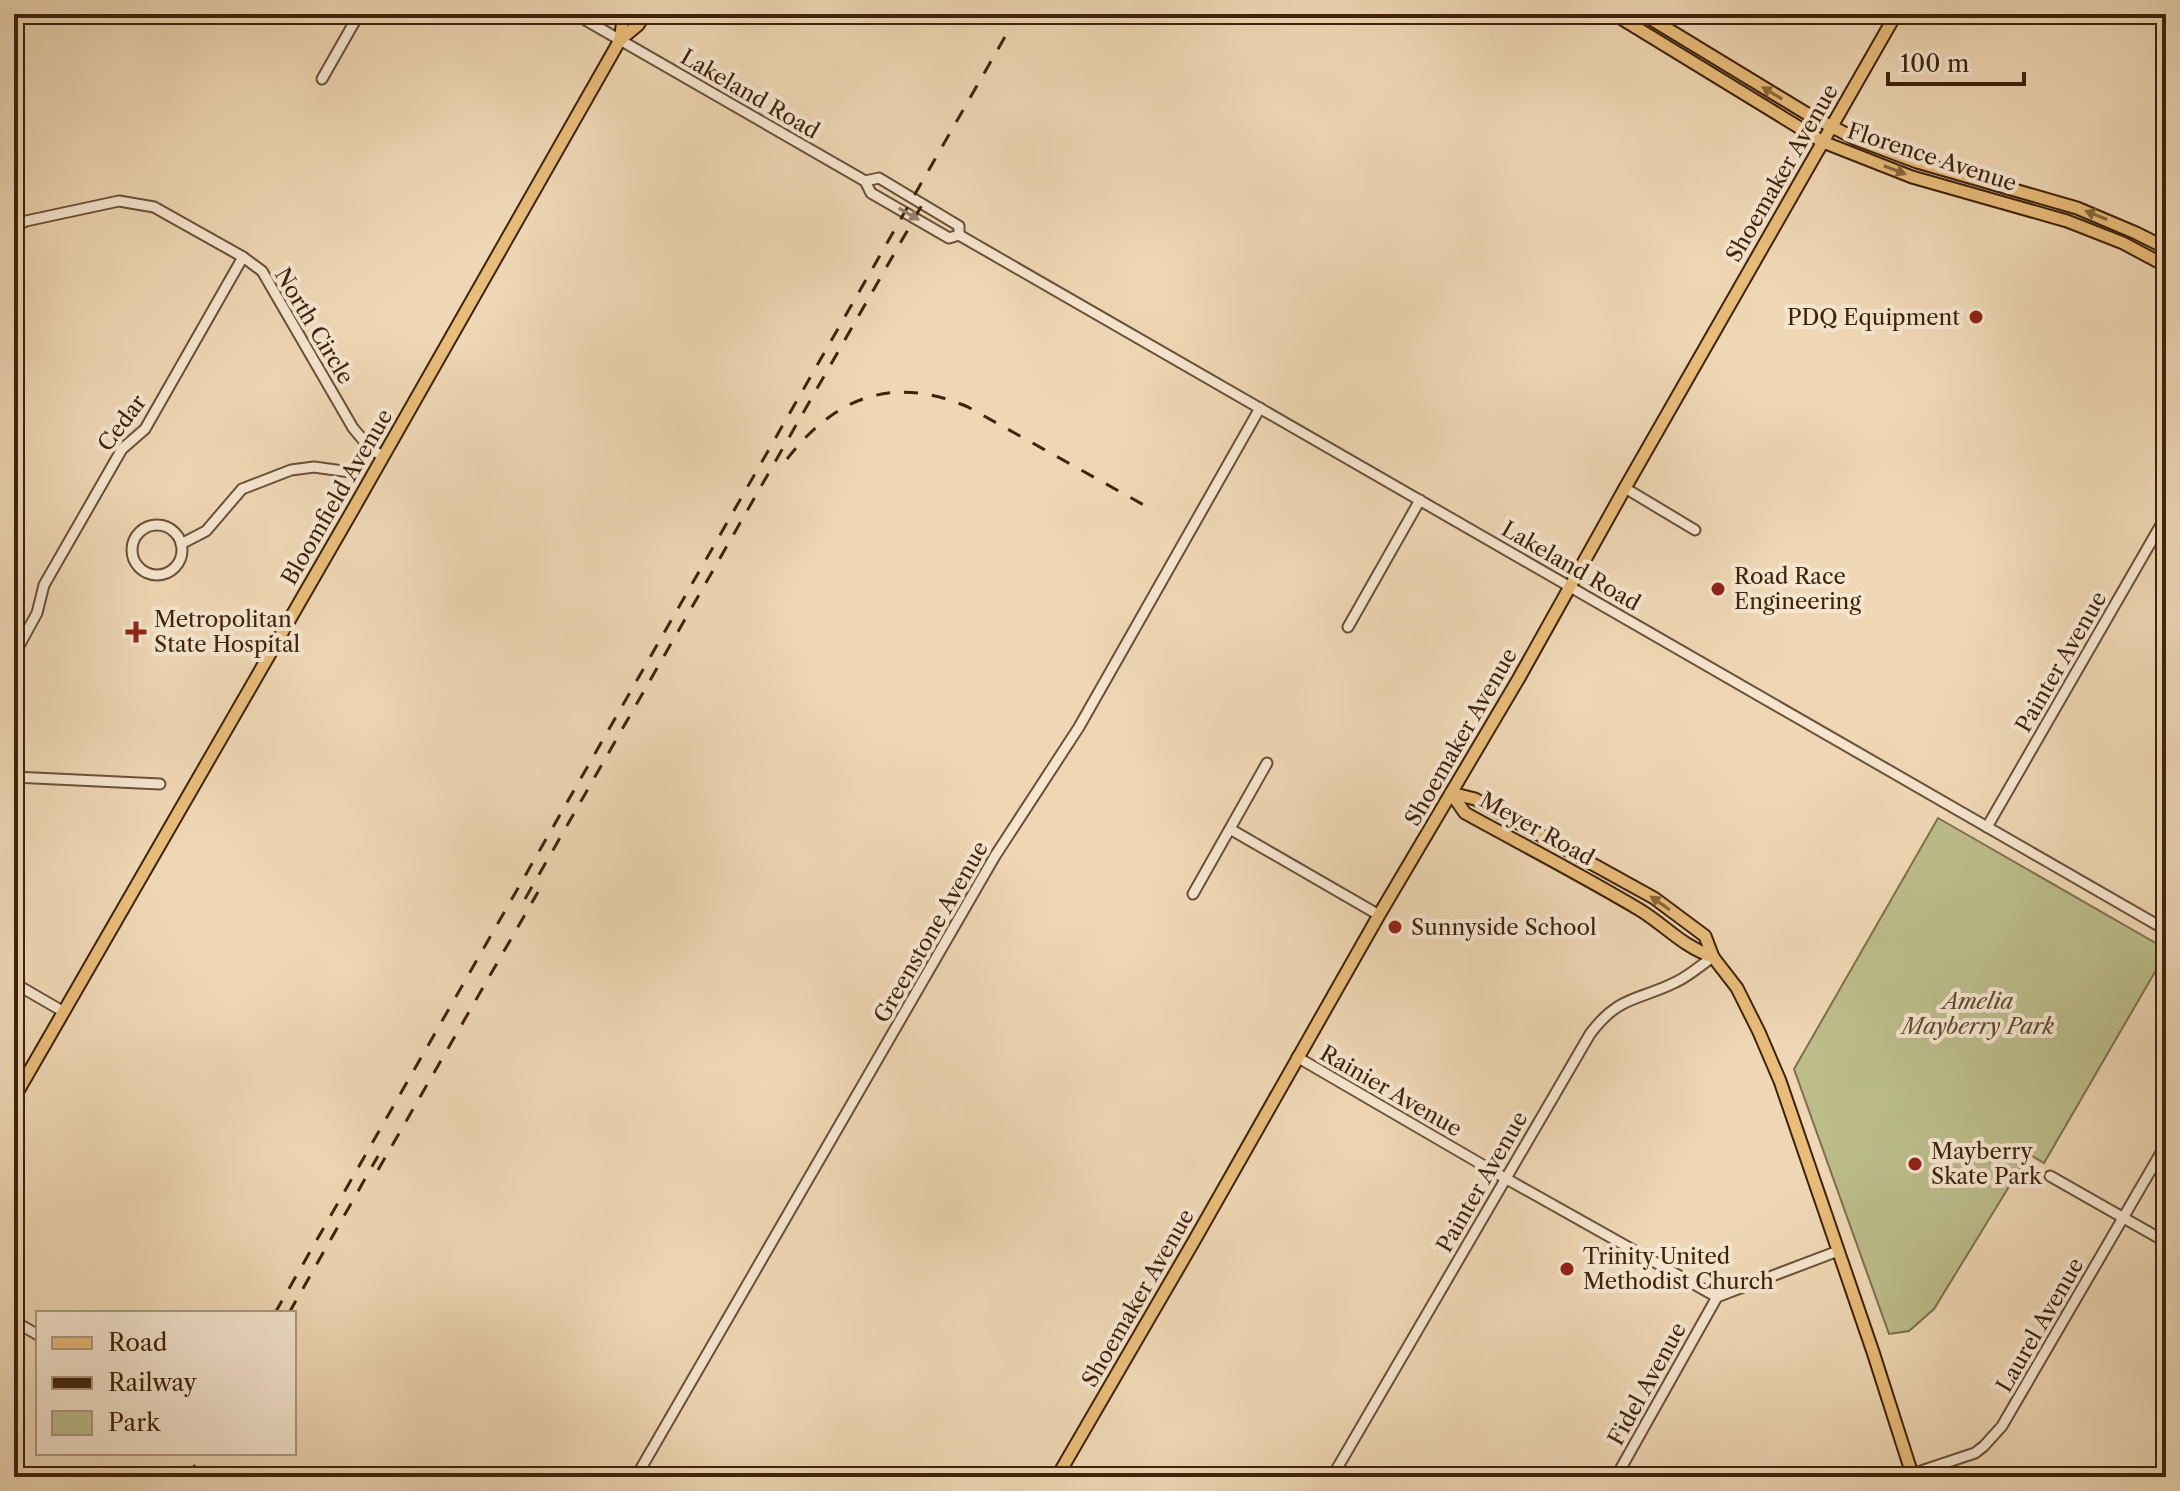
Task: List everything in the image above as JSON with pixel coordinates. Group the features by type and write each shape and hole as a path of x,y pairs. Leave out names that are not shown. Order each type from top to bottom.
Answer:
{"main road":[{"name":"Bloomfield Avenue","path":"620,40 624,14"},
{"name":"Bloomfield Avenue","path":"14,1098 620,40 638,25 645,14"},
{"name":"Florence Avenue","path":"1614,14 1823,142 1912,177 2077,225 2123,243 2166,266"},
{"name":"Florence Avenue","path":"1643,14 1809,115 1872,146 2077,208 2166,248"},
{"name":"Shoemaker Avenue","path":"1057,1477 1896,14"},
{"path":"1677,53 1684,40"},
{"name":"Meyer Road","path":"1451,793 1475,799 1615,876 1654,898 1705,936 1713,957 1737,988 1780,1081 1873,1352 1909,1476"},
{"name":"Meyer Road","path":"1451,793 1465,813 1644,912 1694,950 1713,957"},
{"path":"1605,890 1615,876"}],"street":[{"path":"322,79 359,14"},
{"name":"Lakeland Road","path":"575,14 865,181 871,193 949,238 959,235 2166,930"},
{"name":"Lakeland Road","path":"865,181 879,178 959,226 959,235"},
{"name":"North Circle","path":"14,227 26,221 119,201 154,207 243,257 262,271 353,428 369,447 383,457"},
{"name":"Cedar","path":"14,655 37,613 44,585 122,449 145,429 243,257"},
{"name":"Greenstone Avenue","path":"636,1477 995,856 1079,727 1260,408"},
{"path":"181,544 206,531 242,489 291,470 314,467 350,472"},
{"path":"1625,488 1695,530"},
{"path":"1348,627 1420,500"},
{"name":"Painter Avenue","path":"1987,827 2166,516"},
{"path":"152,525 167,527 181,544 179,561 166,573 158,575 142,569 132,555 134,538 152,525"},
{"path":"1193,894 1267,763"},
{"path":"14,777 160,784"},
{"path":"1230,829 1379,915"},
{"name":"Painter Avenue","path":"1332,1477 1598,1023 1616,1006 1676,982 1713,957"},
{"path":"14,983 64,1012"},
{"name":"Rainier Avenue","path":"1297,1057 1717,1297"},
{"name":"Laurel Avenue","path":"1909,1476 1975,1453 2002,1426 2166,1144"},
{"path":"2050,1176 2166,1242"},
{"path":"1717,1297 1838,1251"},
{"name":"Fidel Avenue","path":"1616,1477 1717,1297"},
{"path":"14,1321 36,1334"}],"green space":[{"name":"Amelia Mayberry Park","path":"1938,818 2166,949 2166,953 2044,1163 2029,1154 1934,1309 1909,1331 1889,1334 1794,1069"}],"railway":[{"path":"276,1311 1018,14"},
{"path":"525,899 922,205"},
{"path":"787,459 806,437 846,406 868,397 915,393 941,397 968,407 1151,509"},
{"path":"378,1170 538,892"},
{"path":"290,1311 378,1156"},
{"path":"188,1477 201,1455"}],"place":[{"name":"PDQ Equipment","path":"1976,317"},
{"name":"Road Race Engineering","path":"1718,589"},
{"name":"Metropolitan State Hospital","path":"136,632"},
{"name":"Sunnyside School","path":"1395,927"},
{"name":"Mayberry Skate Park","path":"1915,1164"},
{"name":"Trinity United Methodist Church","path":"1567,1269"}]}
